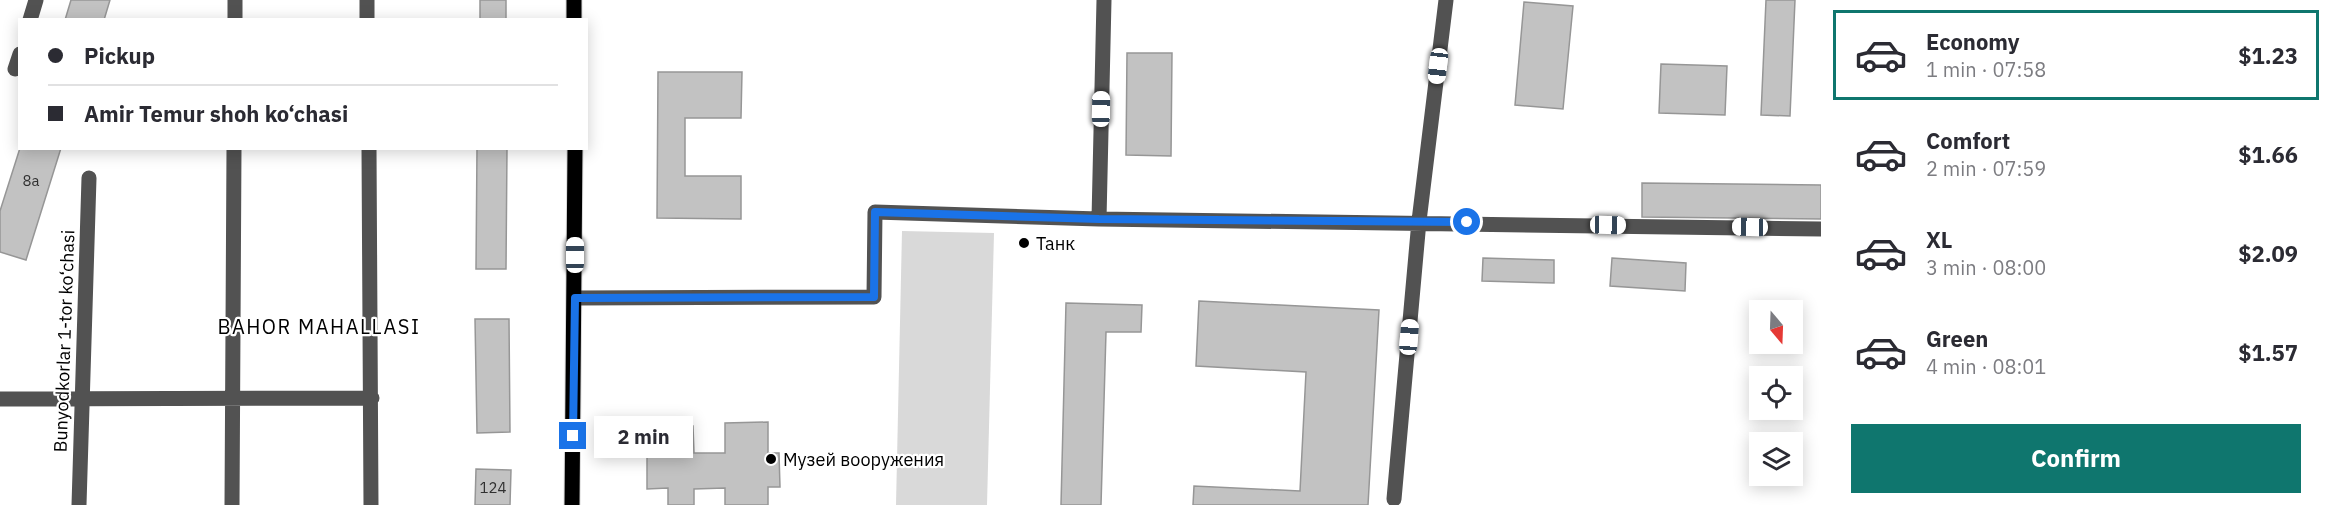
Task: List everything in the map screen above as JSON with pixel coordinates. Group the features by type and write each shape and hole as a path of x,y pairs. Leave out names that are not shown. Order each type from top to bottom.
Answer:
{"main road":[{"path":"574,0 574,18"},
{"path":"572,505 575,298 574,150"}],"street":[{"path":"31,18 36,0"},
{"path":"235,0 235,18"},
{"path":"367,0 367,18"},
{"path":"1099,219 1104,0"},
{"path":"1394,499 1419,221 1446,0"},
{"path":"232,505 234,150"},
{"path":"369,150 371,505"},
{"name":"Bunyodkorlar 1-tor ko‘chasi","path":"79,505 89,178"},
{"path":"575,298 874,297 875,212 1099,219 1419,221 1821,229"},
{"path":"0,399 372,398"}],"shaded area":[{"path":"902,231 994,233 987,505 896,505"}],"building":[{"path":"71,0 110,0 105,18 66,18"},
{"path":"480,0 506,0 506,18 480,18"},
{"path":"1766,0 1795,0 1790,116 1761,115"},
{"path":"1524,2 1573,6 1563,109 1515,105"},
{"path":"1127,53 1172,53 1171,156 1126,155"},
{"path":"1661,64 1727,66 1725,115 1659,113"},
{"path":"658,72 742,72 741,118 685,118 685,176 741,176 741,219 657,218"},
{"path":"19,150 60,150 26,260 0,252 0,211"},
{"path":"477,150 507,150 506,269 476,269"},
{"path":"1642,183 1821,185 1821,219 1642,217"},
{"path":"1483,258 1554,260 1554,283 1482,281"},
{"path":"1612,258 1686,263 1685,291 1610,286"},
{"path":"1199,301 1379,310 1368,505 1193,505 1194,486 1300,491 1306,372 1196,366"},
{"path":"1066,303 1142,305 1141,332 1106,332 1101,505 1061,505"},
{"path":"475,319 509,319 510,432 477,433"},
{"path":"768,422 768,453 779,453 780,487 768,487 768,505 725,505 725,488 694,489 694,505 668,505 668,488 647,489 647,454 668,454 668,426 693,426 694,453 725,453 725,423"},
{"path":"476,469 511,470 510,505 475,505"}],"place":[{"name":"Танк","path":"1024,243"},
{"name":"Музей вооружения","path":"771,459"}],"district":[{"name":"BAHOR MAHALLASI","path":"319,326"}],"route":[{"path":"573,436 575,298 874,297 875,212 1099,219 1467,222"}]}
